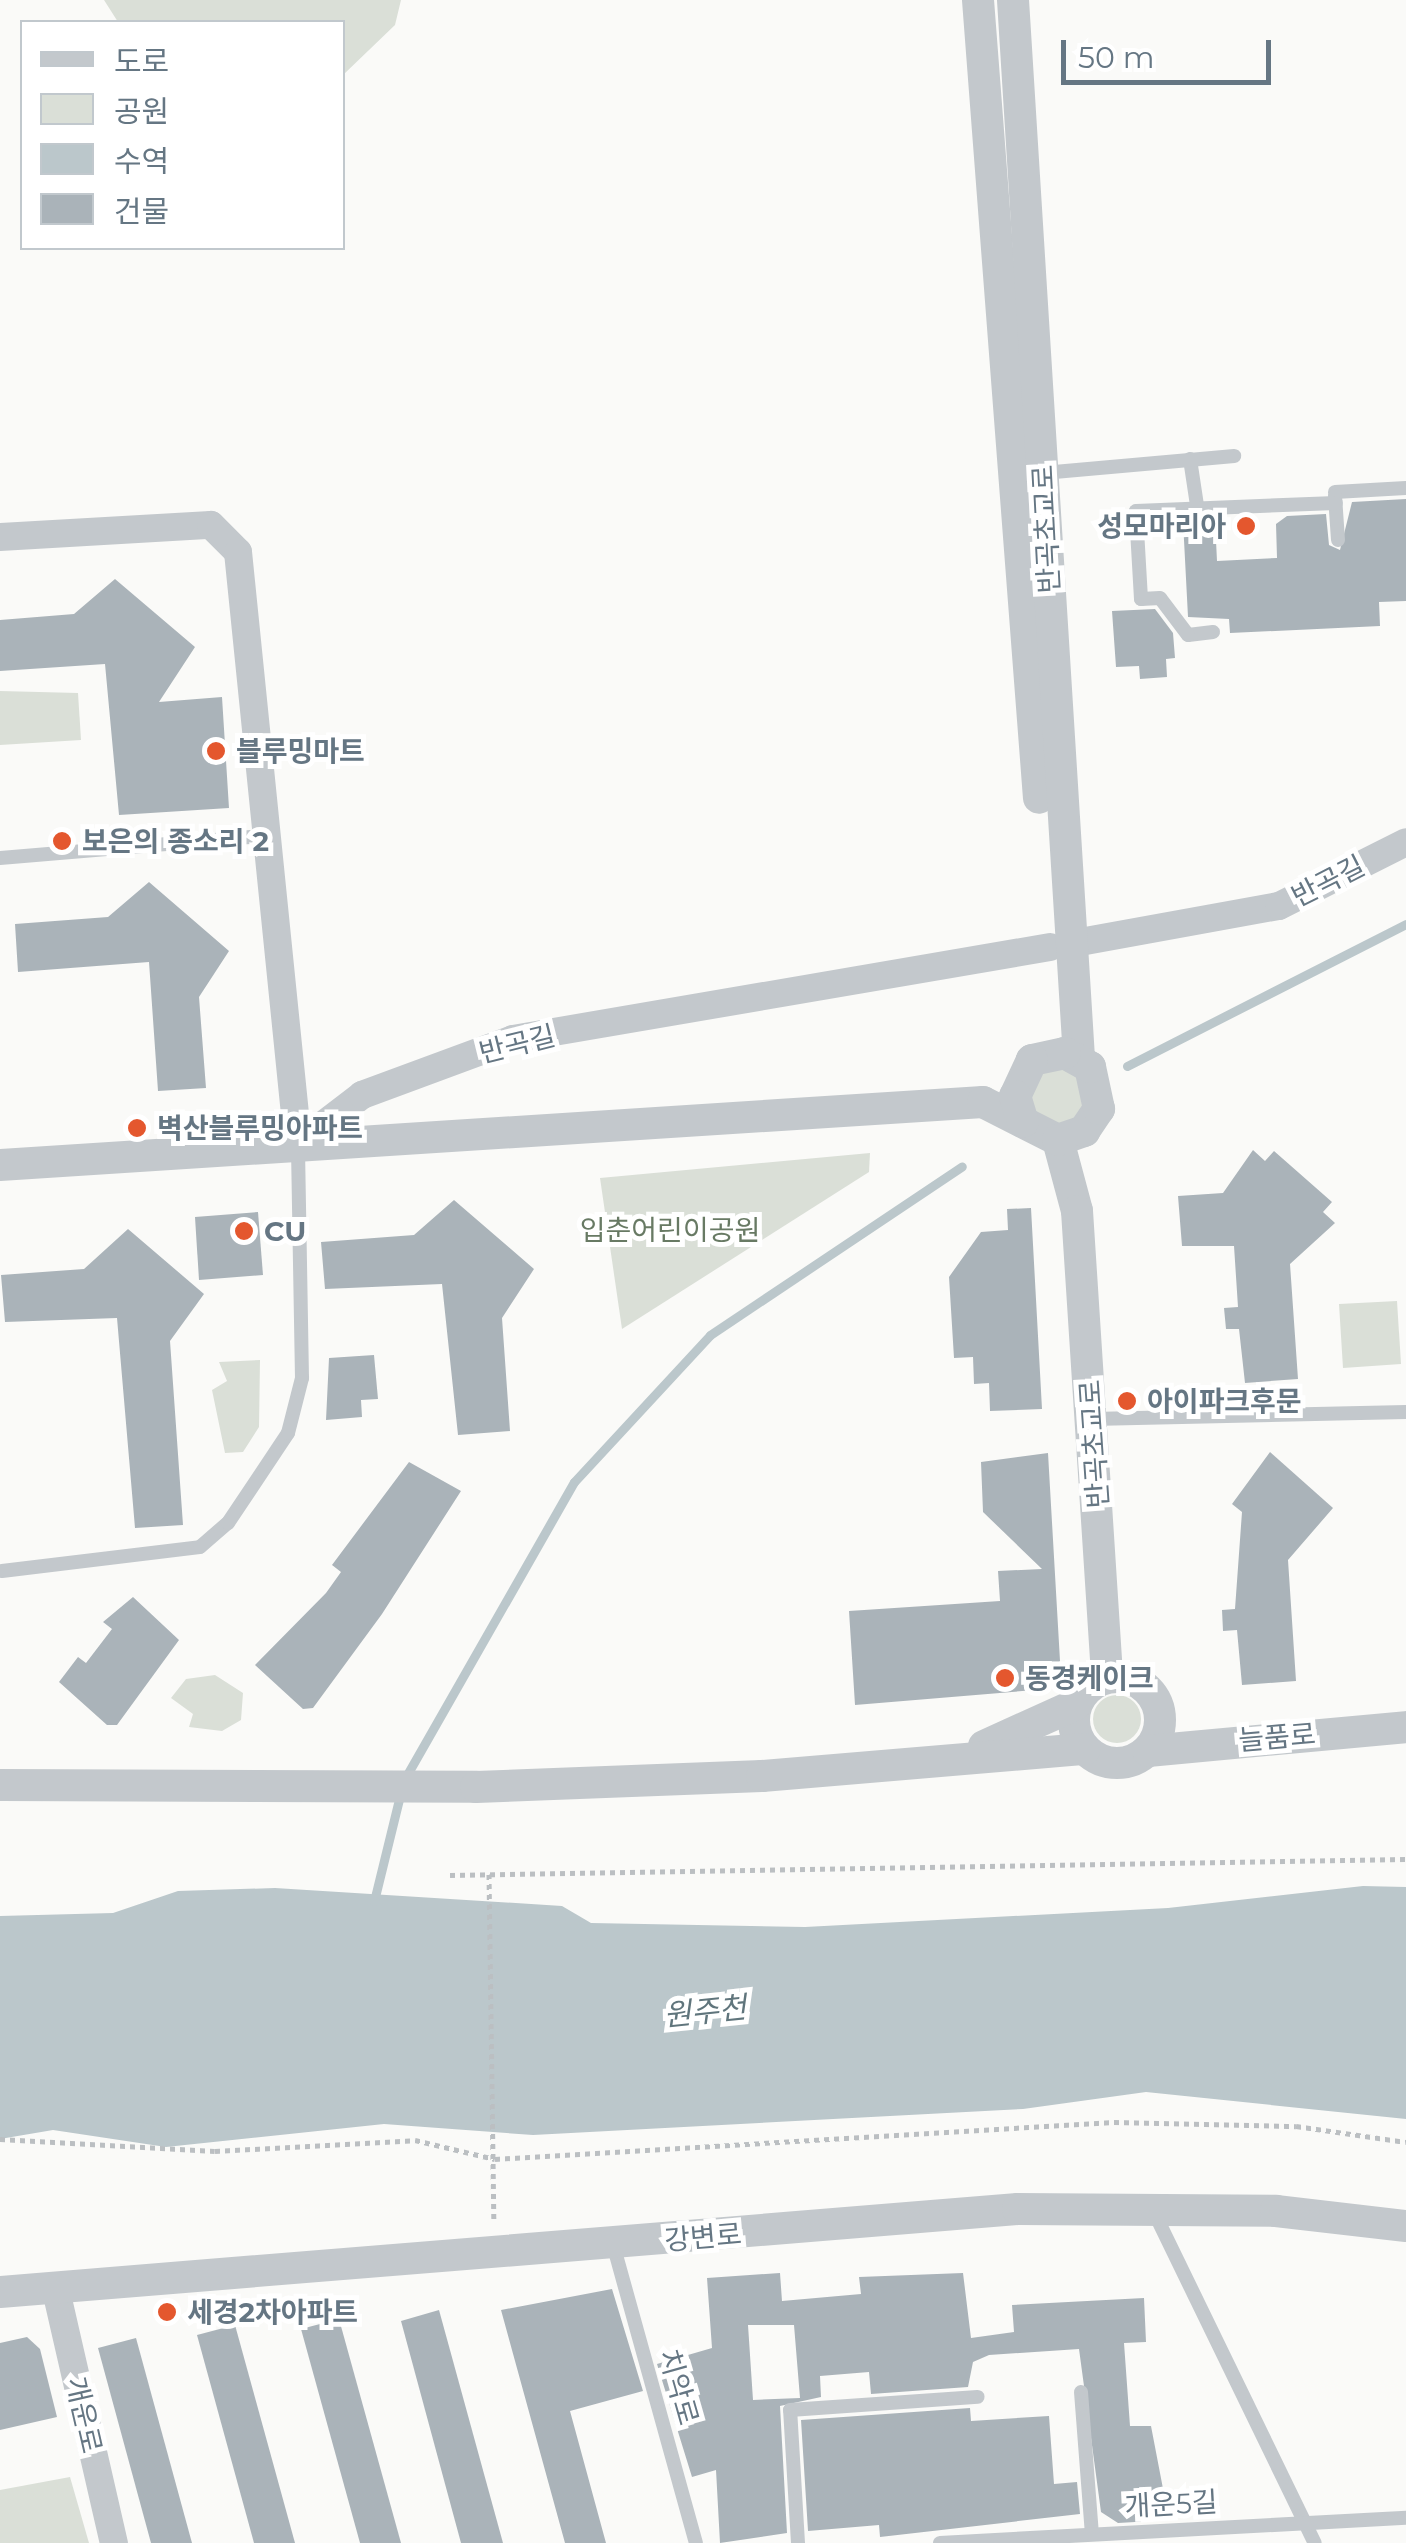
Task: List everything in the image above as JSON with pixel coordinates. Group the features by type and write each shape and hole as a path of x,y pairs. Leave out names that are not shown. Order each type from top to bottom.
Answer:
{"street":[{"name":"반곡초교로","path":"978,0 1060,946"},
{"name":"반곡초교로","path":"1013,0 1042,473 1064,1056"},
{"path":"0,537 211,526 226,538 243,577 272,835 298,1144"},
{"name":"반곡길","path":"298,1144 362,1095 513,1040 1278,906 1406,842"},
{"path":"0,1165 983,1102 1064,1056 1102,1094 1071,1135 1023,1122 983,1102"},
{"path":"1018,1082 1023,1122"},
{"name":"반곡초교로","path":"1071,1135 1107,1677"},
{"path":"962,1756 1075,1706 1107,1677 1137,1680 1160,1713 1247,1739"},
{"path":"1075,1706 1085,1748"},
{"path":"0,1786 476,1786 762,1776 1085,1748 1110,1763 1148,1751 1160,1713"},
{"name":"늘품로","path":"1148,1751 1406,1727"},
{"name":"강변로","path":"0,2292 1018,2209 1153,2209 1406,2226"},
{"name":"개운로","path":"54,2286 114,2543"}],"lane":[{"path":"1042,473 1234,456"},
{"path":"1190,460 1198,512"},
{"path":"1213,632 1188,635 1160,598 1141,599 1136,511 1198,512 1335,493 1406,488"},
{"path":"1335,493 1338,540"},
{"path":"0,858 272,835"},
{"path":"2,1571 200,1547 228,1524 288,1433 302,1378 298,1144"},
{"path":"1092,1418 1406,1412"},
{"path":"1153,2209 1316,2543"},
{"name":"치악로","path":"613,2244 696,2543"},
{"path":"1081,2392 1092,2534"},
{"path":"798,2543 790,2410 978,2398"},
{"name":"개운5길","path":"940,2543 1406,2518"}],"path":[{"path":"450,1875 1406,1858"},
{"path":"489,1874 494,2253"},
{"path":"0,2139 215,2151 416,2140 494,2159 1114,2122 1296,2126 1406,2142"}],"green space":[{"path":"104,0 401,0 395,25 345,73 345,20 117,20"},
{"path":"0,691 78,693 81,740 0,745"},
{"path":"1052,1066 1081,1076 1083,1114 1058,1127 1034,1114 1029,1086"},
{"name":"입춘어린이공원","path":"870,1153 869,1172 622,1329 600,1178"},
{"path":"1397,1301 1401,1364 1343,1368 1339,1304"},
{"path":"260,1360 259,1427 243,1452 225,1453 212,1390 227,1381 219,1362"},
{"path":"215,1675 243,1693 241,1720 222,1731 189,1727 193,1714 171,1698 186,1679"},
{"path":"1117,1695 1134,1702 1141,1719 1134,1736 1117,1743 1100,1736 1093,1719 1100,1702"},
{"path":"70,2477 89,2543 0,2543 0,2490"}],"water":[{"name":"원주천","path":"1363,1886 1406,1887 1406,2119 1146,2092 1023,2109 533,2135 384,2124 166,2147 53,2130 0,2139 0,1916 113,1913 178,1891 275,1888 562,1906 591,1923 805,1927 1168,1908"}],"building":[{"path":"1406,499 1406,601 1379,602 1380,626 1230,633 1229,619 1188,617 1183,521 1215,520 1217,561 1277,558 1276,524 1287,516 1326,514 1329,545 1340,550 1352,502"},
{"path":"115,579 195,647 159,702 222,697 229,808 119,815 105,664 0,671 0,620 74,614"},
{"path":"1155,609 1173,633 1175,658 1166,659 1167,677 1140,679 1139,666 1116,667 1112,611"},
{"path":"149,882 229,951 199,997 206,1088 158,1091 149,962 18,972 15,924 108,917"},
{"path":"1253,1150 1265,1161 1274,1151 1332,1202 1323,1212 1335,1223 1290,1264 1298,1379 1245,1383 1239,1329 1226,1329 1224,1308 1238,1307 1234,1246 1182,1246 1178,1196 1223,1193"},
{"path":"454,1200 534,1269 502,1318 510,1431 458,1435 442,1284 325,1289 321,1242 414,1235"},
{"path":"1031,1208 1042,1409 990,1411 989,1383 974,1384 973,1357 954,1358 949,1277 981,1232 1008,1230 1007,1209"},
{"path":"258,1212 263,1275 199,1280 195,1217"},
{"path":"128,1229 204,1294 170,1341 183,1525 135,1528 117,1318 5,1322 1,1275 84,1269"},
{"path":"374,1355 378,1399 361,1400 362,1417 326,1420 329,1358"},
{"path":"1270,1452 1333,1508 1288,1560 1296,1681 1242,1685 1237,1630 1223,1631 1222,1610 1235,1609 1242,1512 1232,1504"},
{"path":"1048,1453 1060,1661 1035,1690 855,1705 849,1611 1000,1601 998,1571 1042,1569 983,1512 981,1462"},
{"path":"409,1462 461,1491 382,1614 313,1708 303,1709 255,1665 326,1593 341,1572 332,1565"},
{"path":"133,1597 179,1640 117,1725 107,1725 59,1682 78,1657 86,1663 112,1629 103,1622"},
{"path":"780,2273 782,2301 861,2294 859,2277 963,2273 971,2338 1014,2332 1012,2305 1144,2298 1146,2342 1124,2343 1130,2426 1151,2426 1169,2520 1118,2523 1101,2512 1079,2349 989,2355 973,2362 968,2387 871,2394 869,2372 820,2376 821,2397 780,2406 787,2533 720,2543 716,2470 692,2477 657,2364 712,2348 707,2278","holes":["748,2325 794,2325 800,2398 753,2400"]},
{"path":"612,2289 643,2391 570,2411 606,2543 565,2543 501,2310"},
{"path":"439,2310 503,2543 461,2543 401,2321"},
{"path":"339,2319 401,2543 360,2543 301,2329"},
{"path":"235,2325 295,2543 254,2543 197,2335"},
{"path":"27,2337 40,2349 57,2417 0,2430 0,2343"},
{"path":"136,2338 192,2543 151,2543 98,2348"},
{"path":"970,2408 971,2421 1049,2416 1054,2484 1077,2482 1080,2514 880,2537 879,2525 808,2531 801,2420"}],"waterway":[{"path":"1127,1066 1406,924"},
{"path":"404,1780 574,1482 710,1335 962,1166"},
{"path":"374,1901 400,1795"}],"place":[{"name":"성모마리아","path":"1246,526"},
{"name":"블루밍마트","path":"216,751"},
{"name":"보은의 종소리 2","path":"62,841"},
{"name":"벽산블루밍아파트","path":"137,1128"},
{"name":"CU","path":"244,1231"},
{"name":"아이파크후문","path":"1127,1401"},
{"name":"동경케이크","path":"1005,1678"},
{"name":"세경2차아파트","path":"167,2312"}]}
